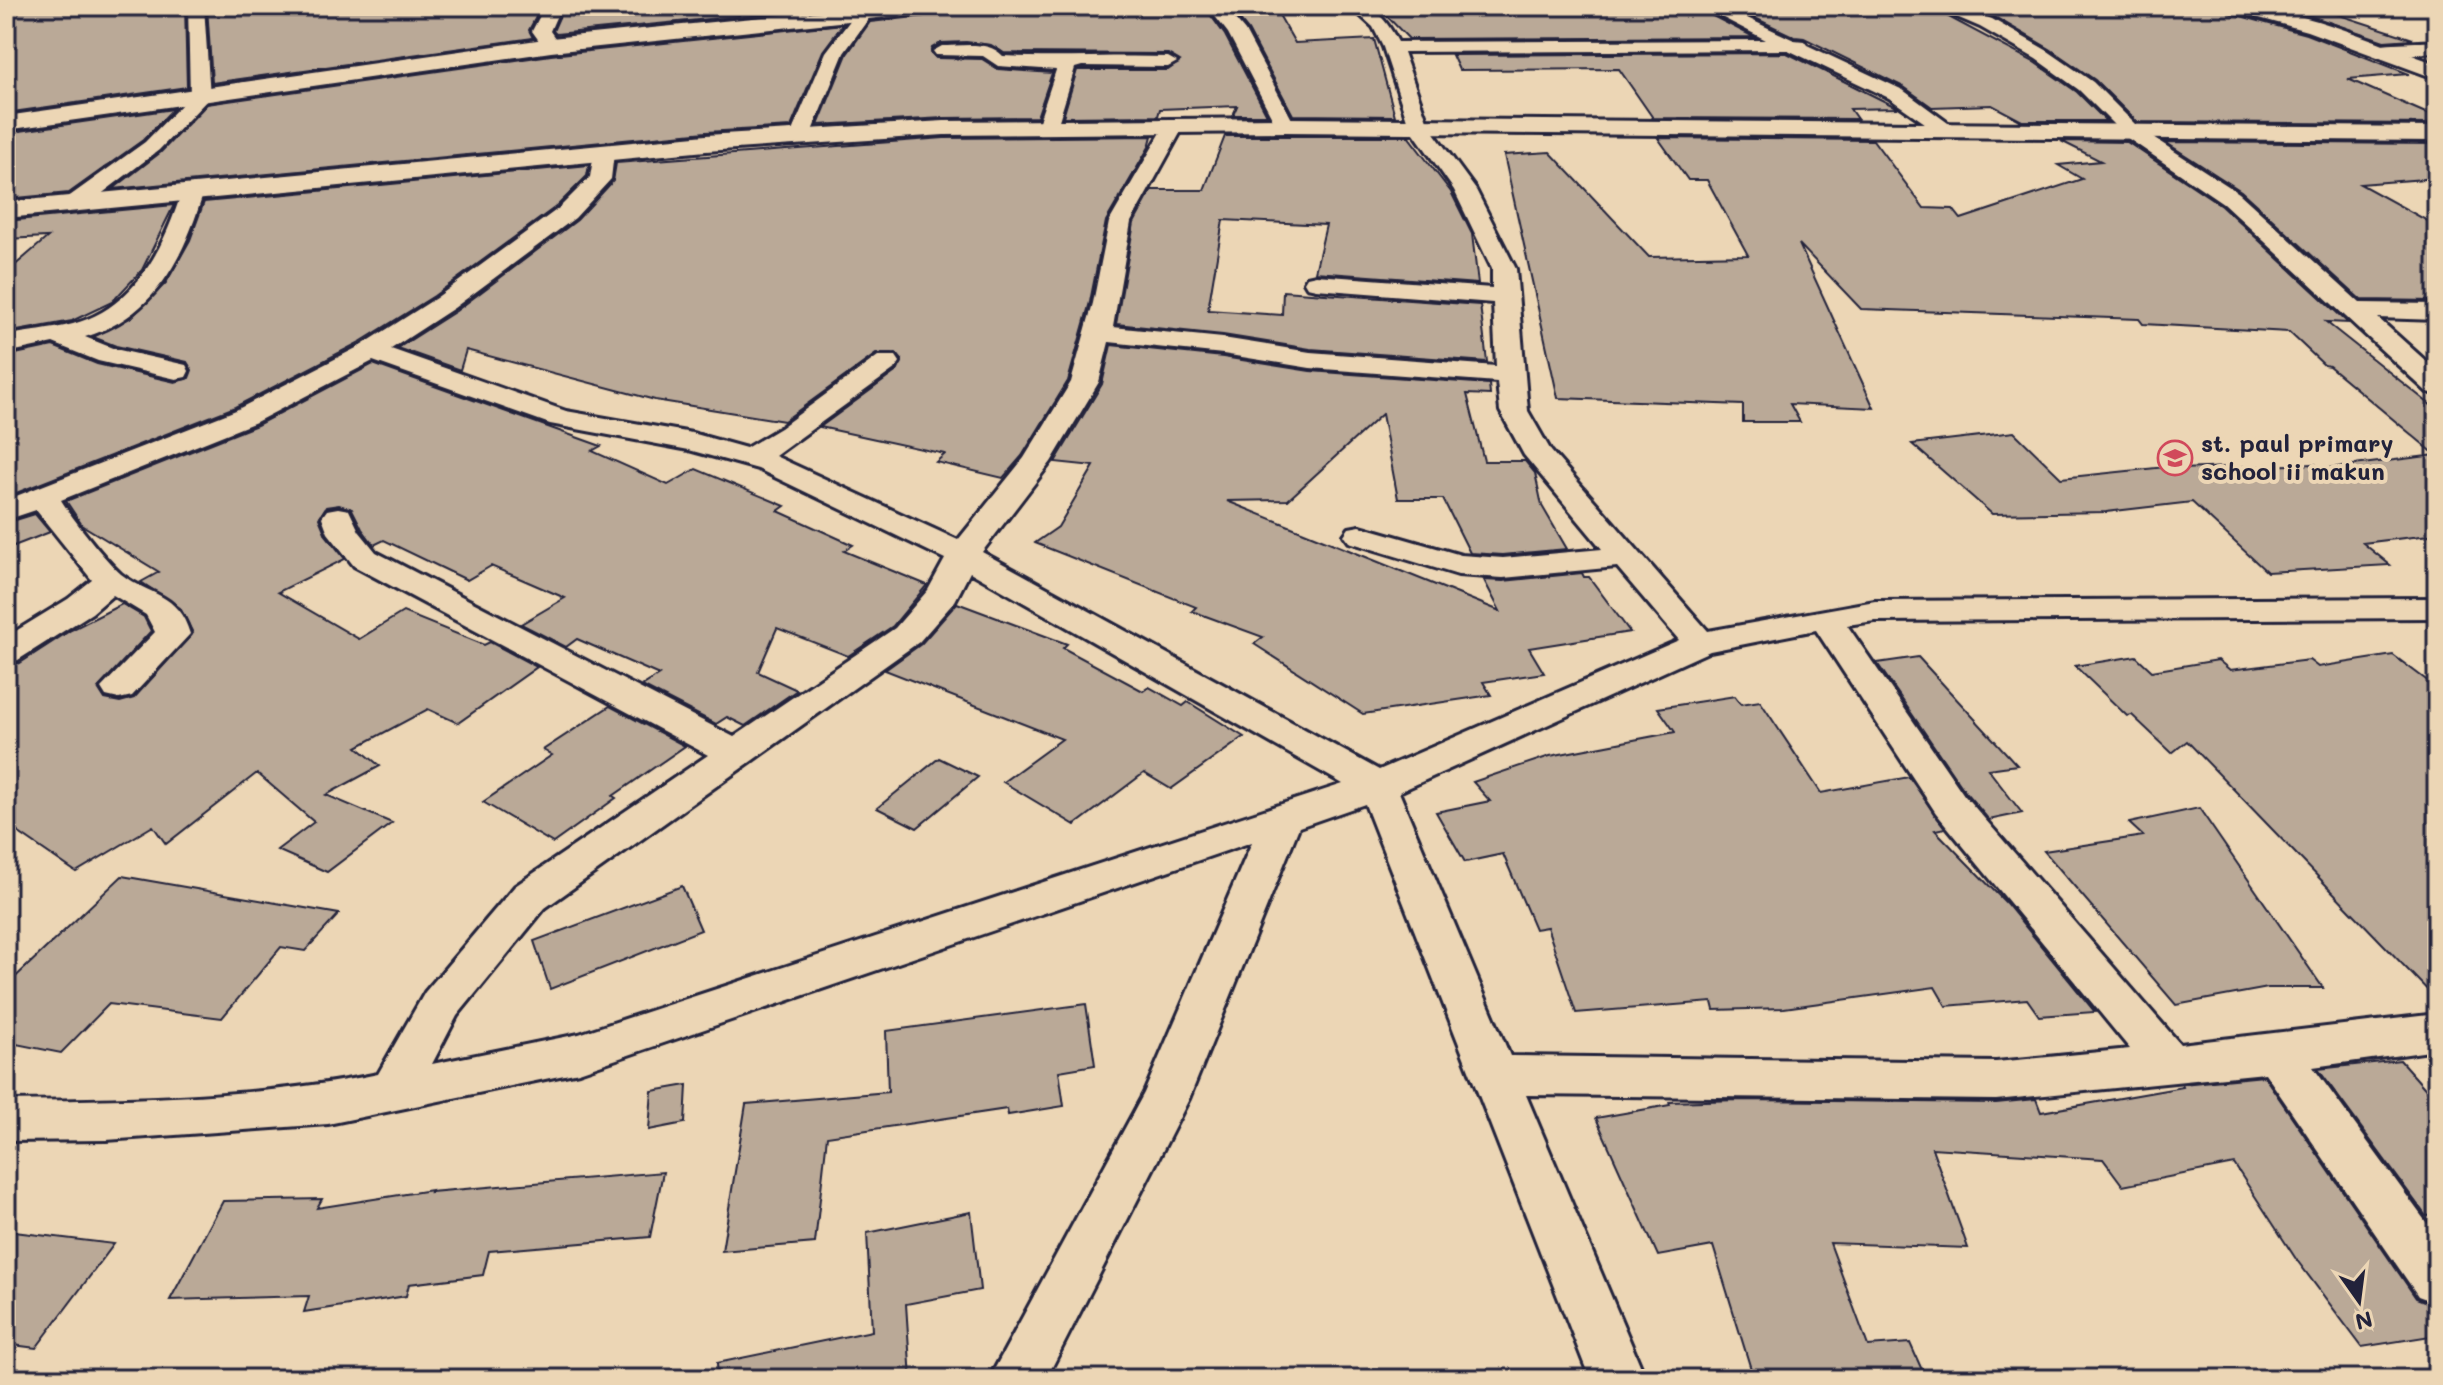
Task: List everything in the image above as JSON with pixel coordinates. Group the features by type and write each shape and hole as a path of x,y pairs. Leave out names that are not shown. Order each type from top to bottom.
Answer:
{"main road":[{"path":"6,123 551,45 934,6"},
{"path":"2237,6 2377,48 2437,72"},
{"path":"6,210 604,153 800,136 944,128 1285,125 2437,134"}],"street":[{"path":"75,203 152,146 200,97 196,6"},
{"path":"551,45 541,31 553,6"},
{"path":"1215,6 1236,31 1285,125"},
{"path":"1358,6 1380,24 1392,47 1419,126 1465,190 1504,269 1514,411 1539,455 1700,643"},
{"path":"1708,6 1798,45 1896,94 1949,131"},
{"path":"1939,6 1986,23 2042,55 2086,86 2133,133 2231,198 2437,386"},
{"path":"800,136 835,52 864,14"},
{"path":"1392,47 1798,45"},
{"path":"2377,48 2410,50 2437,46"},
{"path":"942,51 984,51 991,53 998,61 1067,65 1087,60 1168,62"},
{"path":"1047,127 1067,65"},
{"path":"393,1091 441,1004 530,897 907,635 943,594 963,555 1036,462 1085,382 1120,222 1174,126"},
{"path":"6,511 246,416 371,351 445,303 567,213 600,179 604,153"},
{"path":"6,345 31,337 80,331 117,315 136,299 179,237 193,191"},
{"path":"1316,282 1505,296"},
{"path":"2355,310 2437,312"},
{"path":"1098,333 1223,346 1310,360 1510,375"},
{"path":"56,335 107,355 176,371"},
{"path":"371,351 560,418 692,442 768,463 963,555 1377,786 1618,1379"},
{"path":"750,458 790,434 887,362"},
{"path":"44,497 53,513 110,581 152,604 171,620 173,634 119,688"},
{"path":"338,517 344,533 365,559 736,754"},
{"path":"1360,535 1458,565 1503,568 1626,556"},
{"path":"6,652 80,606 110,581"},
{"path":"6,1121 106,1120 328,1104 579,1053 1377,786 1700,643 1875,611 2437,608"},
{"path":"1825,618 1950,804 2168,1062"},
{"path":"1017,1379 1165,1099 1282,819"},
{"path":"1494,1075 1996,1081 2277,1053 2437,1032"},
{"path":"2277,1053 2437,1279"}],"building":[{"path":"6,6 185,6 187,87 6,113"},
{"path":"207,6 542,6 529,30 533,38 212,83"},
{"path":"564,6 735,6 739,16 556,34 553,31"},
{"path":"947,6 1186,6 1191,10 1206,9 1225,35 1267,115 1233,115 1237,106 1160,109 1158,116 1063,117 1077,70 1168,70 1180,61 1168,54 1004,53 991,45 966,42 941,43 932,48 931,53 936,58 982,59 998,69 1052,73 1037,117 818,125 847,54 870,22 934,15"},
{"path":"1274,6 1295,43 1374,39 1395,116 1293,115 1248,30 1230,8"},
{"path":"1377,6 1679,6 1690,12 1703,11 1754,37 1409,39"},
{"path":"1928,6 2034,62 2077,92 2106,121 2022,121 1992,105 1932,107 1904,87 1734,8"},
{"path":"1964,6 2224,6 2229,13 2306,34 2409,74 2348,79 2437,118 2437,124 2137,122 2095,80 2050,49 1993,16"},
{"path":"2264,6 2312,6 2413,39 2384,41 2308,15"},
{"path":"843,24 823,51 791,127 706,132 113,189 161,152 207,104 551,55"},
{"path":"1787,53 1898,108 1850,109 1857,119 1653,118 1619,69 1459,70 1452,55"},
{"path":"173,109 143,140 69,193 6,199 6,133"},
{"path":"1152,136 1149,147 1106,221 1090,302 1068,381 1022,456 1003,478 936,462 945,454 820,427 898,370 902,360 896,353 876,354 784,421 655,400 466,350 460,370 398,348 456,311 577,220 613,181 616,163 944,138"},
{"path":"1225,136 1408,136 1451,192 1472,234 1478,284 1315,272 1326,225 1223,220 1208,310 1282,315 1283,291 1480,305 1487,362 1310,349 1223,335 1116,324 1134,223 1152,190 1204,190"},
{"path":"1658,138 1873,140 1924,208 1953,209 1961,219 2082,179 2058,165 2101,161 2061,141 2127,142 2221,205 2348,323 2326,322 2437,410 2437,534 2363,543 2390,565 2267,572 2192,502 2106,512 1992,514 1912,444 2014,432 2061,478 2175,466 2179,469 2315,464 2321,469 2436,455 2324,365 2289,332 2143,324 2139,319 1861,309 1799,244 1874,408 1790,404 1800,422 1743,422 1743,405 1558,398 1504,155 1550,152 1649,257 1748,255 1707,180 1688,180"},
{"path":"2165,142 2437,144 2437,178 2360,184 2437,226 2437,301 2361,300 2241,191"},
{"path":"589,165 587,176 557,206 434,296 360,342 235,407 6,497 6,356 53,346 97,364 175,382 189,378 192,370 187,362 116,346 93,337 132,317 166,283 190,240 204,202"},
{"path":"174,205 142,270 112,302 72,321 6,333 6,273 48,237 6,239 6,221"},
{"path":"1111,345 1223,357 1310,371 1489,384 1490,395 1467,394 1484,461 1525,461 1535,473 1542,506 1567,549 1503,555 1470,553 1443,499 1398,499 1382,414 1288,500 1227,501 1500,611 1484,580 1582,573 1584,577 1589,577 1630,632 1529,648 1544,673 1483,682 1491,695 1363,714 1254,644 1263,637 1192,611 1196,607 1035,543 1058,527 1094,466 1055,462 1102,384"},
{"path":"373,364 601,446 592,451 668,485 696,469 785,506 778,511 853,545 844,551 927,585 893,626 848,656 777,628 758,672 797,690 745,726 727,717 716,724 642,686 659,675 577,639 566,647 521,624 565,598 491,566 467,580 384,540 374,545 352,509 339,505 326,507 319,518 326,535 345,559 278,592 359,639 403,612 484,645 490,642 537,667 458,723 428,709 357,747 380,766 326,795 392,823 327,872 277,850 314,822 257,773 166,844 153,826 76,872 6,824 6,666 20,663 71,630 122,604 144,617 151,631 98,688 105,699 120,702 134,698 193,633 180,608 141,582 159,572 82,525 66,501 257,425"},
{"path":"35,514 50,532 6,549 6,523"},
{"path":"957,603 1067,644 1063,648 1143,691 1149,687 1183,706 1188,702 1244,737 1171,789 1144,773 1075,825 1003,782 1062,739 885,670 921,644"},
{"path":"2393,655 2437,688 2437,1000 2187,741 2172,753 2132,715 2127,716 2075,666 2136,656 2152,671 2218,660 2230,670 2309,660 2318,667"},
{"path":"1918,657 2017,765 1988,769 2022,813 1989,820 1966,793 1877,663"},
{"path":"1735,696 1741,704 1760,701 1821,793 1909,777 1945,828 1935,830 2007,904 2095,1012 2039,1016 2027,999 1946,1006 1935,987 1784,1008 1714,1010 1712,1002 1576,1013 1547,927 1535,929 1503,854 1465,862 1436,812 1490,801 1473,782 1550,756 1675,732 1658,708"},
{"path":"610,706 685,746 553,843 483,802 552,755 543,750"},
{"path":"939,758 978,777 917,828 877,808"},
{"path":"2199,808 2323,988 2268,988 2176,1005 2044,851 2143,836 2129,823"},
{"path":"122,876 339,914 305,951 281,947 222,1018 109,1004 61,1053 6,1042 6,986"},
{"path":"682,886 701,930 550,989 534,941"},
{"path":"1086,1004 1095,1065 1059,1071 1064,1106 1008,1115 1007,1109 827,1136 815,1243 722,1251 746,1104 888,1092 886,1031"},
{"path":"2400,1060 2437,1102 2437,1215 2426,1216 2318,1069"},
{"path":"2264,1076 2416,1298 2437,1306 2437,1335 2362,1347 2296,1259 2234,1164 2123,1186 2103,1159 1932,1148 1968,1248 1830,1243 1868,1346 1910,1343 1926,1379 1754,1379 1713,1246 1658,1256 1596,1118 1670,1105 1669,1102 1740,1100 1996,1103 2036,1099 2041,1112 2183,1087 2182,1084"},
{"path":"687,1085 685,1123 649,1130 652,1091"},
{"path":"663,1172 650,1237 489,1251 483,1275 409,1284 406,1296 304,1312 309,1296 170,1300 223,1201 322,1199 317,1208 431,1190"},
{"path":"971,1212 980,1290 906,1304 911,1379 718,1379 717,1363 872,1331 867,1233"},
{"path":"6,1231 114,1244 36,1348 6,1344"}],"place":[{"name":"st. paul primary school ii makun","path":"2175,458"}]}
